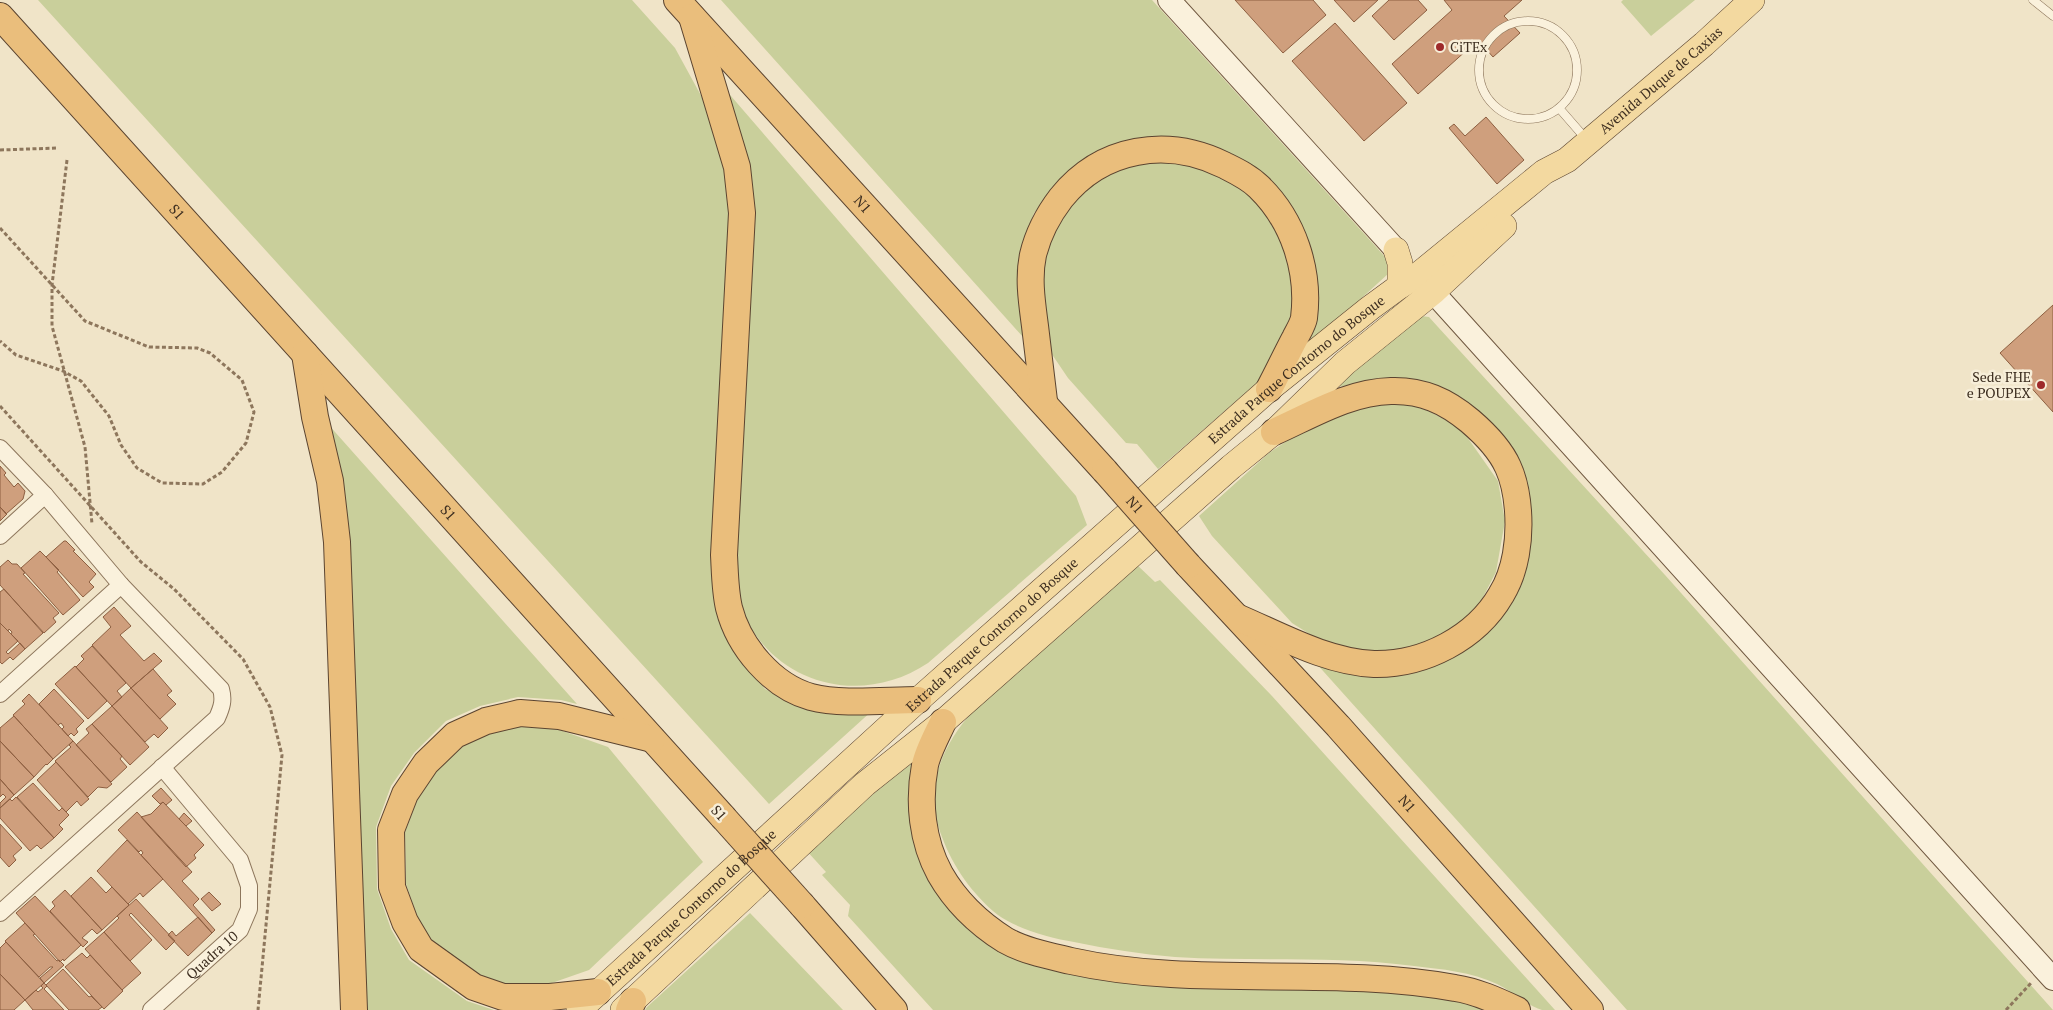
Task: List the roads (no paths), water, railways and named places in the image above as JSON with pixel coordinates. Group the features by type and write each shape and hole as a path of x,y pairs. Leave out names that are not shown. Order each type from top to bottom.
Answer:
{"highway":[{"name":"N1","path":"685,8 1044,401 1188,565 1338,726 1590,1010"},
{"path":"685,8 737,167 742,213 725,546 726,588 729,608 737,628 751,653 770,673 790,689 812,697 834,700 918,700"},
{"name":"S1","path":"0,16 724,817 802,905 874,998 894,1010"},
{"path":"1044,401 1030,278 1033,255 1049,213 1068,189 1082,176 1104,162 1131,152 1160,149 1204,155 1241,173 1258,186 1273,202 1287,224 1298,248 1304,278 1304,319 1269,389"},
{"path":"305,354 315,417 330,481 337,542 354,1010"},
{"path":"1239,618 1332,656 1374,664 1417,660 1445,647 1469,632 1488,614 1502,594 1512,570 1518,545 1517,498 1508,468 1495,446 1476,426 1454,408 1431,396 1412,392 1391,391 1364,394 1340,401 1274,432"},
{"path":"598,992 550,997 503,997 474,987 421,949 405,922 392,887 391,830 405,794 426,763 455,735 486,721 520,713 559,716 652,739"},
{"path":"943,722 925,764 921,815 926,838 934,864 964,909 1007,941 1049,956 1137,972 1395,979 1457,988 1500,1002 1517,1010"}],"main road":[{"path":"1169,0 1396,250 1400,263 2049,974"},
{"name":"Avenida Duque de Caxias","path":"1421,285 1486,222 1544,172 1568,160 1752,0"},
{"name":"Avenida Duque de Caxias","path":"1421,285 1548,188 1563,173 1568,160"},
{"name":"Estrada Parque Contorno do Bosque","path":"629,1007 866,784 943,722 1224,473 1274,432 1346,363 1350,356 1421,285"},
{"name":"Estrada Parque Contorno do Bosque","path":"578,1010 918,700 1269,389 1421,285"}],"street":[{"path":"0,448 120,585 221,689 223,698 222,708 216,718 2,907"},
{"path":"0,536 44,496"},
{"path":"0,694 120,585"},
{"name":"Quadra 10","path":"151,1010 240,930 248,909 249,886 240,860 162,767"}],"lane":[{"path":"2033,0 2053,16"},
{"path":"1530,20 1549,24 1565,36 1576,54 1578,74 1572,94 1559,108 1542,118 1523,120 1505,114 1490,102 1481,85 1478,66 1484,47 1495,32 1512,23 1530,20"},
{"path":"1559,108 1589,142"}],"place":[{"name":"CiTEx","path":"1440,47"},
{"name":"Sede FHE e POUPEX","path":"2041,385"}]}
